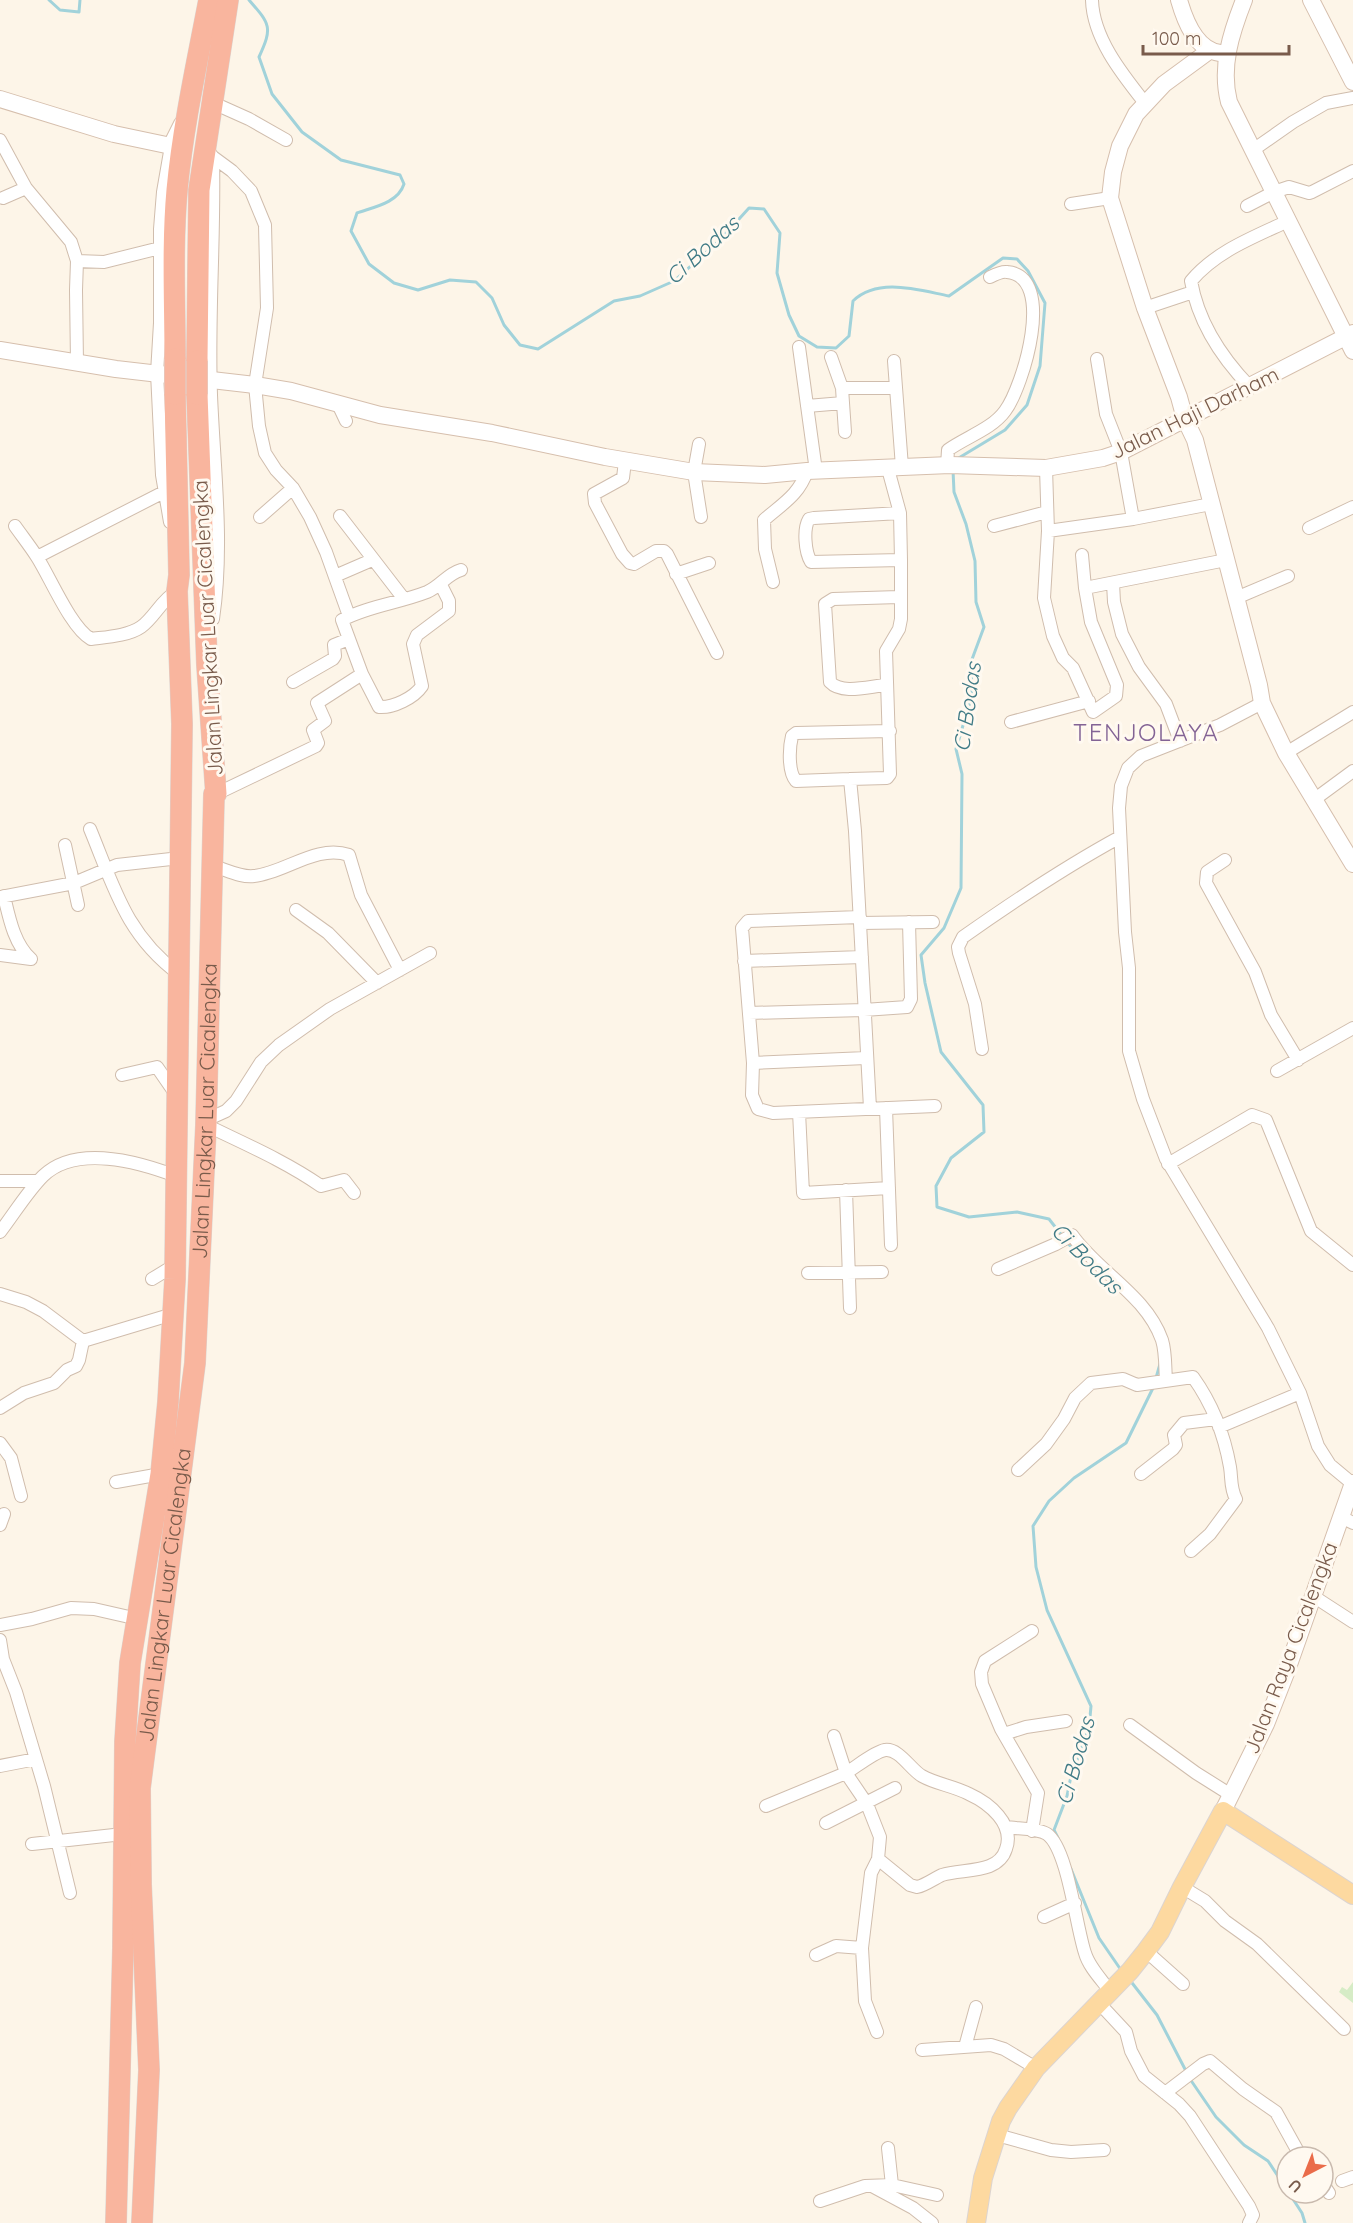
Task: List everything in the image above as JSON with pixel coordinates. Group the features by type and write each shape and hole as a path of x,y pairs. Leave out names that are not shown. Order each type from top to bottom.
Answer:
{"highway":[{"name":"Jalan Lingkar Luar Cicalengka","path":"142,2223 149,2070 141,1884 140,1788 157,1645 178,1510 195,1363 206,1123 214,794 216,794 207,664 204,388 197,361 199,190 209,153 212,102 209,0"},
{"name":"Jalan Lingkar Luar Cicalengka","path":"116,2223 123,1960 125,1742 130,1663 161,1474 168,1402 175,1265 182,724 175,394 175,217 188,112 210,45 228,0"}],"main road":[{"path":"976,2223 983,2178 1008,2108 1036,2068 1130,1971 1160,1932 1227,1803 1353,1895"}],"street":[{"path":"1092,0 1092,14 1108,49 1124,77 1145,103"},
{"path":"1179,0 1197,40 1209,51 1227,53"},
{"path":"1244,0 1227,53 1225,86 1237,120 1351,340"},
{"path":"1311,0 1353,82"},
{"path":"1209,51 1164,84 1145,103 1130,124 1120,146 1113,172 1110,198 1145,308 1179,396 1185,419 1195,440 1262,703 1286,753 1353,864"},
{"path":"1252,150 1293,122 1326,104 1353,98"},
{"path":"0,99 114,134 171,146"},
{"path":"212,102 286,140"},
{"path":"15,526 37,557 69,614 91,639 142,627 178,583 164,492 157,373 163,192 171,146 188,112"},
{"path":"0,140 26,188 71,242 77,261 77,363"},
{"path":"209,153 232,171 251,191 265,225 267,308 255,385 259,426 265,453 276,470 293,488 326,552 349,616"},
{"path":"204,388 214,213 209,153"},
{"path":"1247,206 1274,192 1291,187 1309,193 1353,171"},
{"path":"3,198 26,188"},
{"path":"1071,204 1110,198"},
{"path":"1250,387 1212,339 1193,292 1191,281 1202,267 1221,255 1288,220"},
{"path":"77,261 104,262 160,248"},
{"path":"954,466 948,450 989,425 1006,410 1024,373 1033,315 1032,294 1028,284 1018,276 1006,272 990,277"},
{"path":"1145,308 1193,292"},
{"name":"Jalan Haji Darham","path":"0,350 157,373 204,388 255,385 337,402 380,415 492,434 625,461 694,472 765,475 954,466 1046,468 1103,458 1121,452 1250,387 1351,340"},
{"path":"773,582 765,549 764,520 796,494 812,471 807,406 799,347"},
{"path":"831,357 842,388 845,432"},
{"path":"1097,359 1106,414 1121,452 1133,519"},
{"path":"890,731 796,733 792,736 791,771 793,778 796,781 889,777 890,731 886,651 899,629 901,619 900,513 895,468 894,361"},
{"path":"842,388 896,388"},
{"path":"337,402 346,421"},
{"path":"807,406 843,403"},
{"path":"699,444 694,472 701,517"},
{"path":"625,461 623,478 594,494 594,503 627,561 634,564 656,551 664,551 668,554 717,653"},
{"path":"1046,468 1048,531 1044,598 1053,636 1063,658 1073,668 1093,712 1111,701 1118,691 1113,673 1094,633 1085,588 1082,555"},
{"path":"260,517 293,488"},
{"path":"37,557 164,492"},
{"path":"1048,531 1133,519 1211,504"},
{"path":"1309,528 1353,507"},
{"path":"994,526 1047,512"},
{"path":"900,513 814,518 809,519 806,525 807,553 812,561 901,560"},
{"path":"340,516 404,599"},
{"path":"335,576 372,560"},
{"path":"1085,588 1226,560"},
{"path":"676,574 709,564"},
{"path":"441,585 449,601 449,611 417,635 413,644 422,686 418,692 407,699 379,707 362,674 342,620 426,592 441,585 452,572 461,570"},
{"path":"1236,598 1288,576"},
{"path":"1113,583 1114,602 1122,634 1138,667 1166,704 1180,741"},
{"path":"887,685 843,689 835,687 830,682 825,604 833,599 899,597"},
{"path":"293,682 333,659 334,645 349,639"},
{"path":"216,794 316,746 318,743 313,730 325,721 317,703 362,674"},
{"path":"1011,722 1089,701"},
{"path":"1262,703 1220,724 1141,756 1128,768 1121,786 1119,808 1129,968 1129,1051 1143,1099 1168,1164 1268,1328 1300,1393 1318,1446 1330,1465 1352,1487"},
{"path":"1286,753 1353,712"},
{"path":"1315,799 1353,771"},
{"path":"850,779 870,1108"},
{"path":"90,830 118,900 142,939 159,960 179,974"},
{"path":"982,1049 975,1004 959,953 960,941 1006,907 1070,865 1120,837"},
{"path":"65,845 78,905"},
{"path":"213,866 253,876 311,857 335,852 349,855 361,895 400,970"},
{"path":"0,955 31,959 21,949 2,896 74,883 117,865 180,858"},
{"path":"1225,860 1207,872 1206,883 1255,972 1271,1015 1298,1060"},
{"path":"296,910 328,933 377,983"},
{"path":"933,922 748,921 742,928 753,1063 752,1095 759,1109 773,1113 935,1106"},
{"path":"750,1013 902,1008 910,1004 909,922"},
{"path":"206,1123 231,1106 261,1062 279,1045 316,1018 429,953"},
{"path":"744,961 862,957"},
{"path":"1277,1071 1353,1028"},
{"path":"753,1063 866,1058"},
{"path":"122,1075 157,1067 177,1096"},
{"path":"886,1108 891,1245"},
{"path":"799,1112 803,1193 890,1188"},
{"path":"1168,1164 1252,1115 1266,1120 1311,1231 1353,1265"},
{"path":"206,1123 290,1166 321,1186 344,1180 354,1193"},
{"path":"0,1232 38,1181 51,1169 62,1164 100,1158 141,1163 176,1176"},
{"path":"0,1180 38,1181"},
{"path":"846,1190 850,1308"},
{"path":"998,1269 1056,1245 1072,1235 1090,1256 1132,1296 1150,1319 1162,1341 1164,1382"},
{"path":"152,1279 175,1265"},
{"path":"808,1273 882,1272"},
{"path":"0,1294 26,1302 43,1311 83,1341"},
{"path":"83,1341 173,1314"},
{"path":"0,1408 24,1393 54,1383 69,1368 76,1366 83,1341"},
{"path":"1018,1470 1046,1444 1065,1419 1075,1398 1091,1383 1123,1379 1137,1385 1193,1377 1210,1401 1218,1423 1230,1469 1231,1489 1236,1499 1210,1534 1191,1551"},
{"path":"1141,1474 1173,1449 1176,1444 1174,1436 1184,1423 1218,1423 1300,1393"},
{"path":"0,1443 11,1458 21,1496"},
{"path":"116,1482 161,1474"},
{"name":"Jalan Raya Cicalengka","path":"1227,1803 1266,1724 1313,1596 1347,1520 1352,1487"},
{"path":"1313,1596 1353,1622"},
{"path":"0,1625 71,1608 94,1609 138,1619"},
{"path":"1032,1631 990,1657 982,1668 982,1684 1004,1734 1038,1793 1032,1831"},
{"path":"0,1640 3,1659 16,1692 59,1842 70,1893"},
{"path":"1004,1734 1026,1727 1066,1721"},
{"path":"1130,1725 1196,1773 1227,1803"},
{"path":"834,1736 846,1773 867,1804 880,1837 878,1859 871,1873 862,1947 865,2001 877,2032"},
{"path":"766,1806 846,1773 882,1751 890,1750 920,1775 969,1793 982,1802 995,1812 1006,1827 1009,1837 1005,1853 991,1865 942,1875 917,1887 910,1885 878,1859"},
{"path":"0,1766 36,1759"},
{"path":"826,1823 895,1788"},
{"path":"1006,1827 1044,1833 1051,1839 1065,1869 1075,1903 1084,1952 1108,1994 1123,2026 1131,2051 1144,2076 1169,2090 1190,2116 1249,2206 1253,2215 1249,2223"},
{"path":"32,1844 123,1834"},
{"path":"1182,1887 1205,1901 1225,1921 1257,1944 1344,2029"},
{"path":"1044,1917 1075,1903"},
{"path":"816,1955 836,1946 862,1947"},
{"path":"1146,1951 1184,1984"},
{"path":"965,2047 976,2007"},
{"path":"922,2050 998,2046 1036,2068"},
{"path":"1169,2090 1210,2061 1243,2089 1276,2112 1294,2145"},
{"path":"997,2135 1051,2150 1071,2152 1104,2150"},
{"path":"888,2148 892,2185"},
{"path":"820,2201 859,2187 871,2186 892,2185 937,2195"},
{"path":"871,2186 913,2208 932,2223"}],"green space":[{"path":"1353,1982 1353,2003 1339,1992 1342,1987 1347,1990"}],"waterway":[{"name":"Ci Bodas","path":"49,0 60,10 79,12 80,0"},
{"name":"Ci Bodas","path":"249,0 267,26 268,32 259,57 272,94 302,132 341,160 400,175 404,184 397,196 357,213 351,231 369,264 394,283 418,290 450,280 476,282 492,298 504,325 520,345 538,349 614,301 640,296 674,281 720,240 749,208 764,209 780,233 777,273 789,315 799,336 817,347 836,348 849,336 853,301 874,289 899,287 949,296 1003,258 1017,259 1028,271 1045,303 1040,366 1027,405 1005,430 957,459"},
{"name":"Ci Bodas","path":"953,470 954,492 966,524 975,561 976,602 984,627 971,662 972,695 956,749 962,774 961,888 944,928 921,955 941,1052 983,1105 984,1132 951,1158 936,1186 937,1207 969,1217 1017,1212 1049,1219 1063,1237"},
{"name":"Ci Bodas","path":"1067,1243 1084,1258"},
{"name":"Ci Bodas","path":"1156,1378 1160,1364"},
{"name":"Ci Bodas","path":"1058,1838 1054,1830 1089,1728 1091,1706 1047,1610 1036,1567 1033,1526 1049,1501 1074,1478 1126,1443 1153,1388"},
{"name":"Ci Bodas","path":"1071,1869 1099,1938 1121,1970"},
{"name":"Ci Bodas","path":"1129,1979 1157,2015 1187,2073"},
{"name":"Ci Bodas","path":"1190,2079 1216,2117 1244,2145 1268,2161 1275,2172"},
{"name":"Ci Bodas","path":"1297,2205 1305,2223"}],"district":[{"name":"TENJOLAYA","path":"1146,733"}]}
